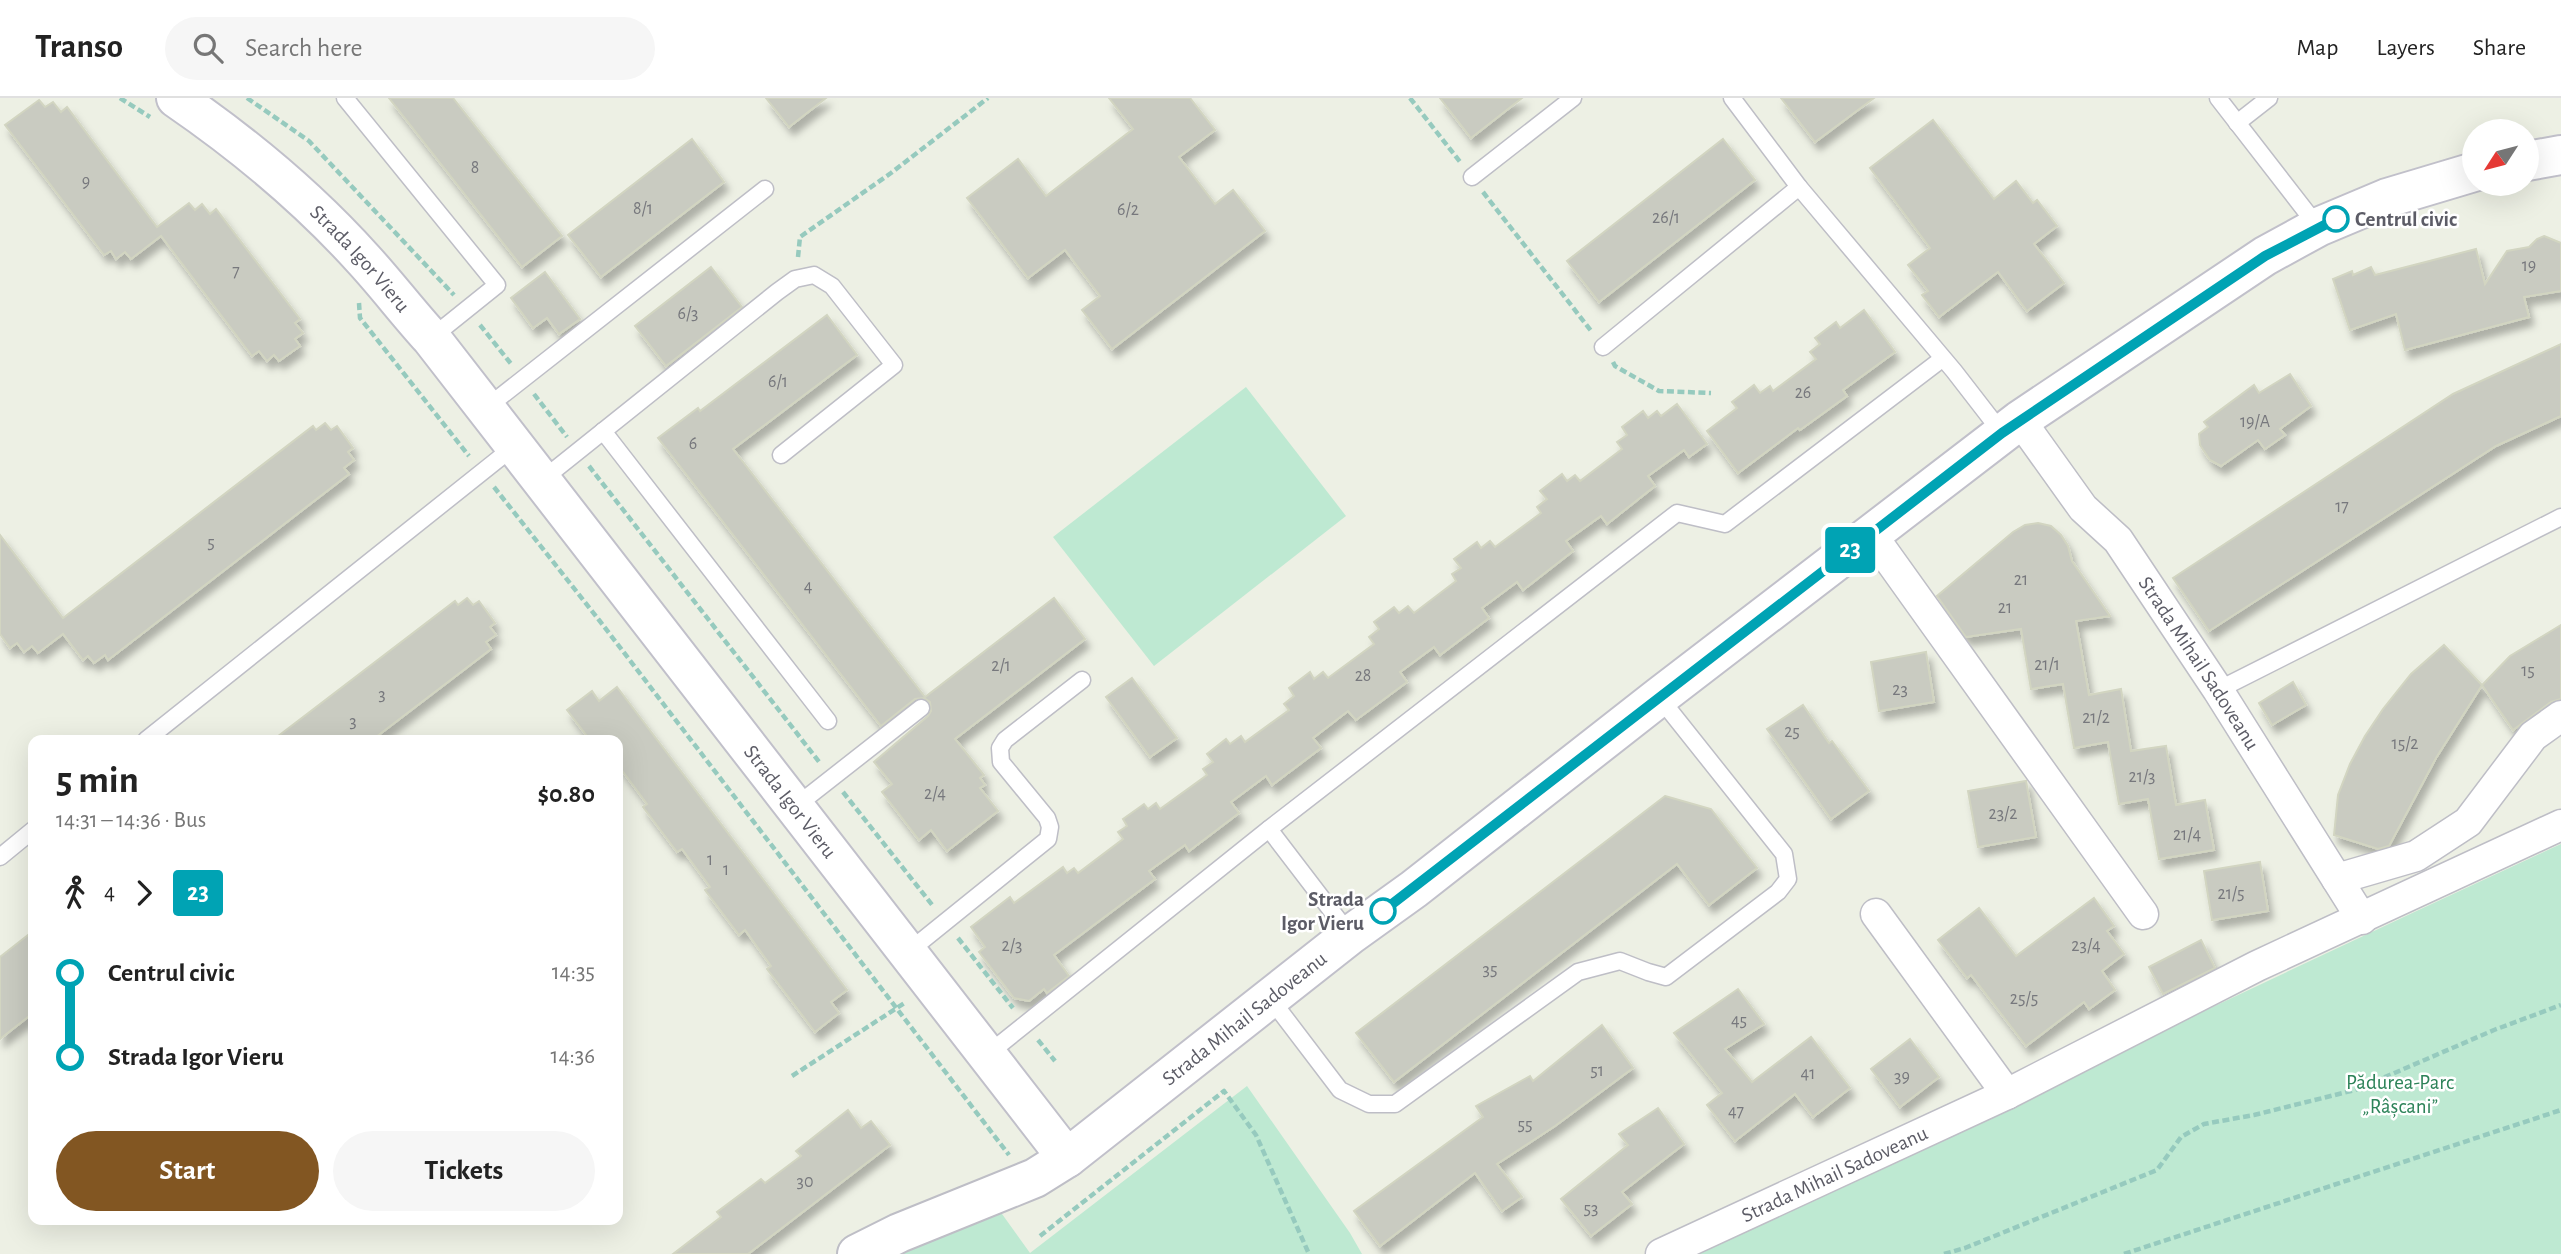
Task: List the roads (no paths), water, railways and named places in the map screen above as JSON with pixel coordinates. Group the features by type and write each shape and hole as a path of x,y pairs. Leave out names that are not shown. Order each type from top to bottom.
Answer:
{"main road":[{"name":"Strada Igor Vieru","path":"176,98 246,150 332,228 365,261 431,338 1067,1158"},
{"path":"2539,159 2561,155"},
{"name":"Strada Mihail Sadoveanu","path":"857,1254 899,1233 1035,1178 1067,1158 1350,935 1425,880 2011,426 2265,256 2318,227 2387,198 2462,176"}],"street":[{"name":"Strada Mihail Sadoveanu","path":"2011,426 2083,508 2118,540 2218,690 2362,919"},
{"path":"1871,534 2143,914"},
{"path":"2337,879 2416,856 2468,822 2533,736 2561,716"},
{"name":"Strada Mihail Sadoveanu","path":"1661,1254 2007,1094 2257,965 2362,919 2561,825"},
{"path":"1875,914 2007,1094"}],"lane":[{"path":"345,98 497,285 431,338"},
{"path":"1472,177 1573,98"},
{"path":"1732,98 1799,187 1942,359 2011,426"},
{"path":"2218,98 2318,227"},
{"path":"2238,122 2269,98"},
{"path":"1603,347 1799,187"},
{"path":"486,408 765,189"},
{"path":"542,480 796,279 814,275 832,286 894,365 781,455"},
{"path":"988,1054 1269,829 1677,513 1725,524 1942,359"},
{"path":"603,432 828,721"},
{"path":"152,735 516,445"},
{"path":"2218,690 2561,517"},
{"path":"908,951 1048,839 1050,827 1047,818 1000,762 1000,748 1006,740 1082,680"},
{"path":"1270,998 1339,1090 1369,1104 1395,1104 1578,972 1620,961 1666,977 1778,892 1788,878 1784,854 1659,697"},
{"path":"796,806 921,708"},
{"path":"1269,829 1350,935"},
{"path":"0,857 28,834"}],"place":[{"name":"Centrul civic","path":"2336,219"},
{"name":"Strada Igor Vieru","path":"1383,911"}],"park label":[{"name":"Pădurea-Parc „Râșcani”","path":"2400,1094"}]}
